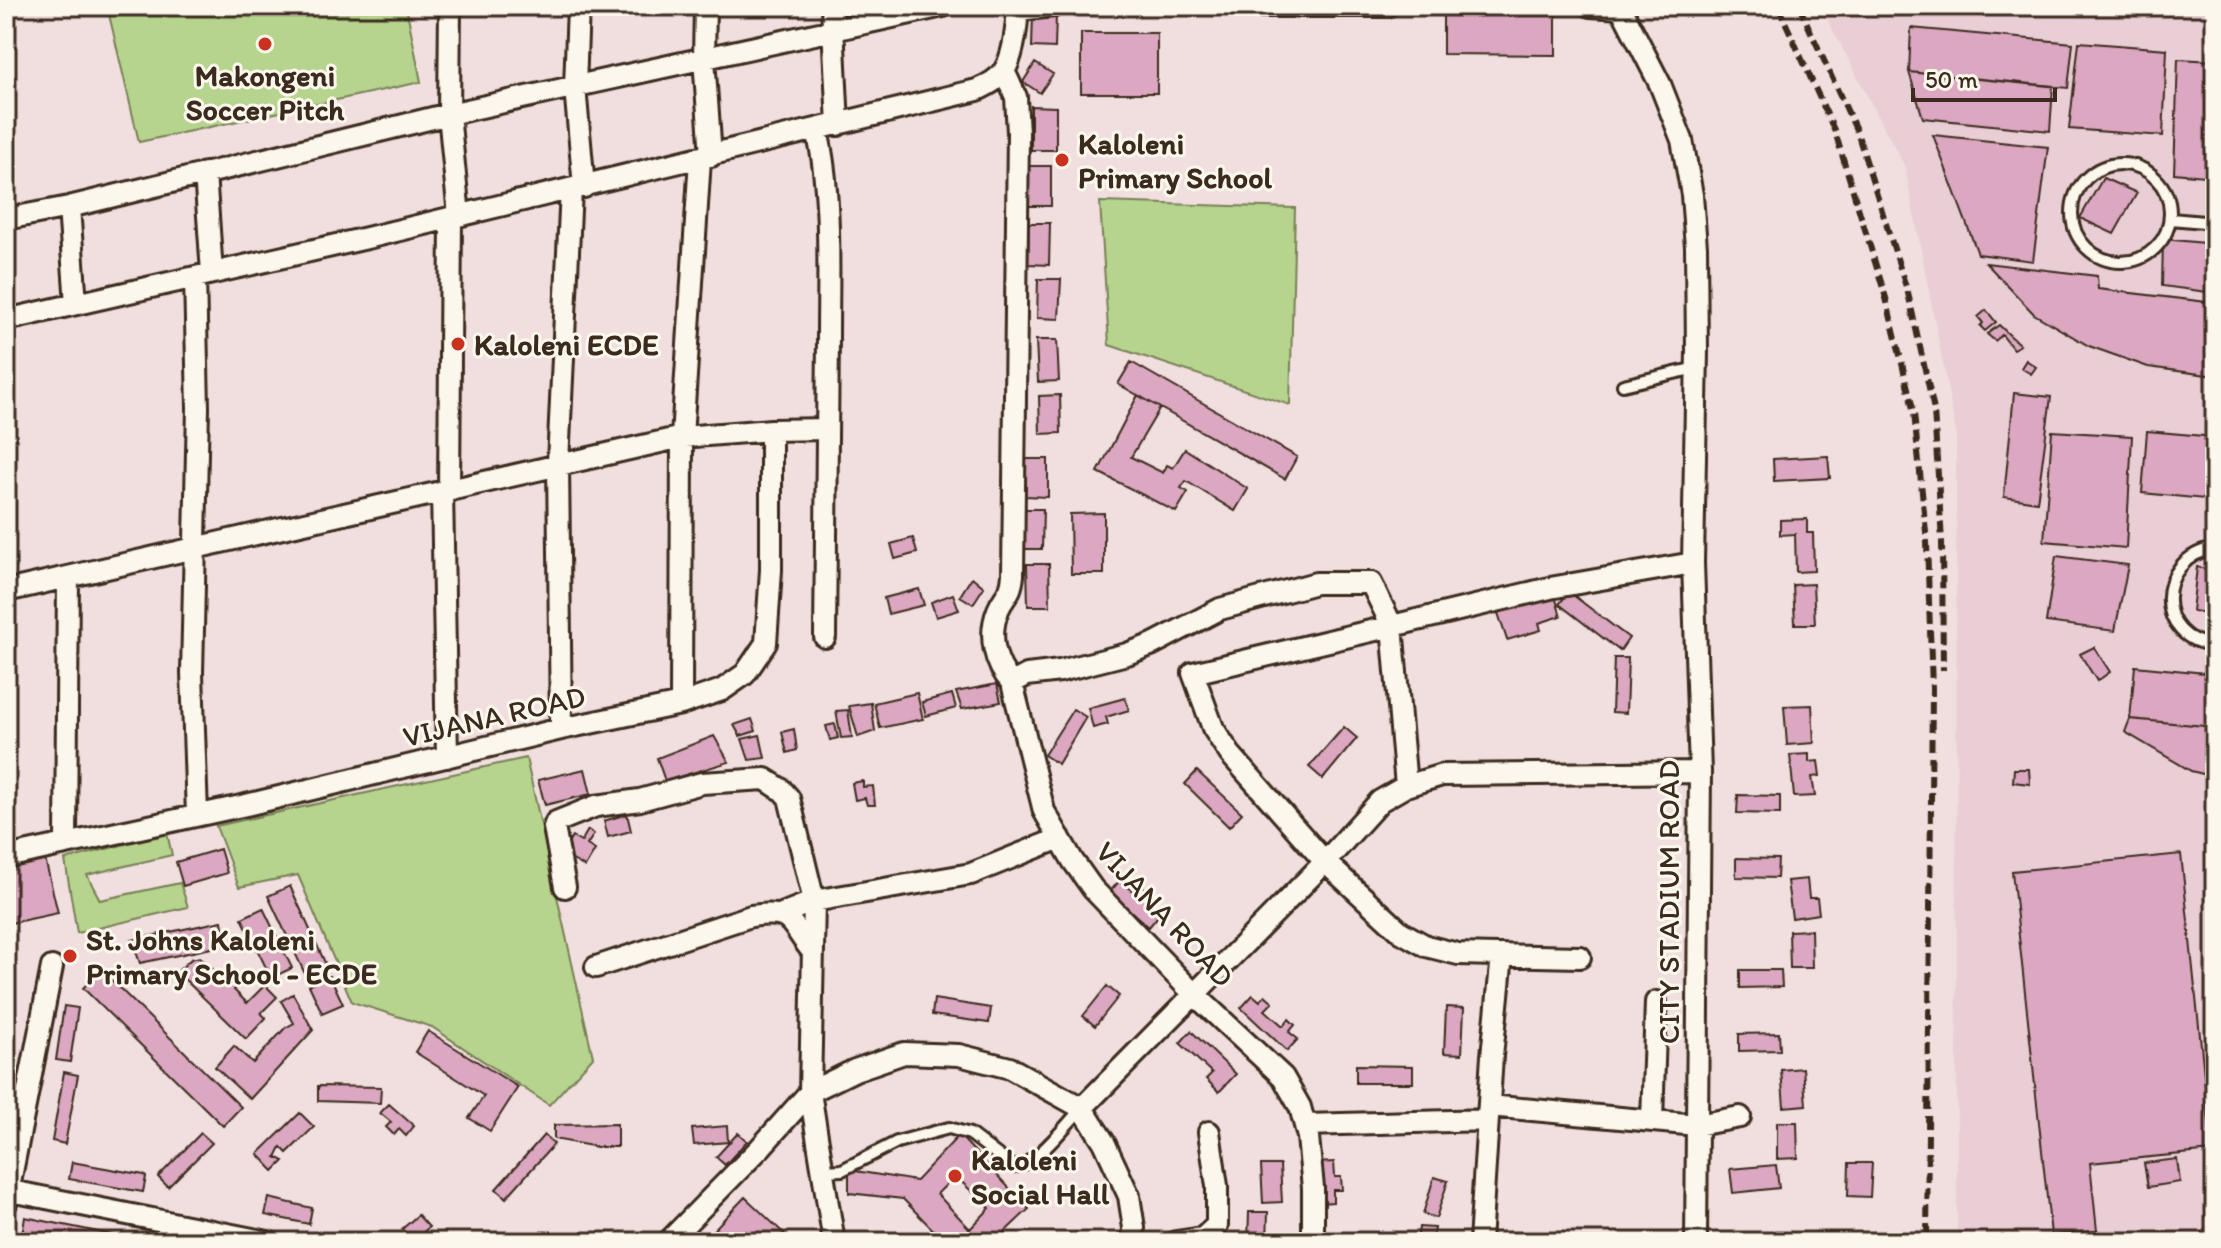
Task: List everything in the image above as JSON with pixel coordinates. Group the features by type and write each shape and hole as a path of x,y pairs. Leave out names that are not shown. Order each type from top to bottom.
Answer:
{"street":[{"path":"447,757 445,490 455,217 449,114 450,6"},
{"path":"561,729 558,463 577,188 575,87 578,6"},
{"path":"681,704 682,437 705,158 705,6"},
{"path":"832,6 838,125"},
{"path":"6,219 69,207 449,114 943,6"},
{"path":"6,320 705,158 977,90 1004,71 1012,48 1018,8 1054,6"},
{"path":"1243,6 1387,6"},
{"path":"1590,6 1620,7"},
{"name":"CITY STADIUM ROAD","path":"1620,7 1660,84 1685,155 1696,247 1693,563 1700,772 1696,1242"},
{"name":"VIJANA ROAD","path":"1004,71 1016,97 1018,133 1013,575 1009,595 996,616 994,654 1001,672 1012,683 1044,811 1093,889 1193,993 1283,1077 1300,1107 1313,1188 1313,1242"},
{"path":"817,131 825,192 825,637"},
{"path":"197,815 192,673 205,173"},
{"path":"69,207 76,304"},
{"path":"6,591 682,437 827,429"},
{"name":"VIJANA ROAD","path":"6,857 681,704 722,690 745,674 766,643 771,570 771,430"},
{"path":"1580,957 1458,954 1426,946 1401,932 1325,862 1230,754 1213,728 1193,673 1550,588 1693,563"},
{"path":"66,843 68,577"},
{"path":"1012,683 1027,675 1060,671 1127,654 1220,609 1316,583 1371,583 1392,626 1406,786"},
{"path":"1082,1108 1325,862 1380,801 1406,786 1442,775 1700,772"},
{"path":"565,887 554,839 556,822 596,806 640,800 702,783 765,779 789,798 814,901 810,1092 834,1242"},
{"path":"596,967 751,916 782,914 814,901 971,874 1060,838"},
{"path":"782,914 812,951"},
{"path":"1480,1242 1502,955"},
{"path":"52,967 7,1195 181,1234 268,1242"},
{"path":"1652,1121 1656,1002"},
{"path":"668,1242 810,1092 855,1070 904,1053 959,1055 1010,1068 1082,1108 1104,1142 1129,1196 1133,1242"},
{"path":"1305,1125 1489,1113 1697,1125 1740,1117"},
{"path":"1176,1242 1203,1238 1217,1225 1217,1186 1209,1132"}],"lane":[{"path":"2129,165 2152,174 2163,186 2170,202 2171,219 2167,234 2158,247 2145,257 2130,262 2114,262 2086,248 2077,235 2072,219 2073,203 2078,188 2089,175 2104,166 2129,165"},
{"path":"2171,219 2215,223"},
{"path":"1623,385 1696,368"},
{"path":"2215,548 2201,550 2186,558 2169,586 2168,601 2173,617 2182,630 2194,640 2215,645"},
{"path":"823,1171 842,1170 897,1142 949,1128 970,1134 1012,1166 1021,1167 1033,1160 1082,1108"}],"shaded area":[{"path":"1820,6 2215,6 2215,1242 1957,1242 1956,432 1905,167"}],"green space":[{"name":"Makongeni Soccer Pitch","path":"107,6 406,6 421,82 139,142"},
{"path":"1100,202 1295,208 1290,405 1109,345"},
{"path":"526,758 593,1057 549,1105 432,1027 352,1002 298,875 239,887 216,826"},
{"path":"167,833 172,855 87,875 100,900 180,883 188,907 77,933 65,860"}],"building":[{"path":"1443,12 1556,12 1556,55 1443,54"},
{"path":"1033,14 1056,15 1055,48 1032,47"},
{"path":"1911,28 2073,43 2068,88 1909,72"},
{"path":"1081,33 1157,33 1157,93 1081,93"},
{"path":"2079,42 2167,49 2163,136 2069,129"},
{"path":"2178,59 2215,61 2215,177 2174,173"},
{"path":"1035,63 1053,74 1040,93 1023,82"},
{"path":"1909,72 2053,86 2050,131 1923,118"},
{"path":"1031,106 1056,107 1056,150 1031,150"},
{"path":"1933,135 2048,147 2033,261 1978,254"},
{"path":"1029,166 1051,166 1051,206 1029,206"},
{"path":"2103,178 2137,193 2114,234 2080,218"},
{"path":"1029,223 1050,223 1049,265 1028,264"},
{"path":"2163,239 2215,244 2215,293 2162,286"},
{"path":"1986,263 2097,276 2098,289 2215,303 2215,376 2148,367 2089,346 2034,314"},
{"path":"1038,279 1061,279 1059,319 1037,318"},
{"path":"1986,310 1996,322 1985,331 1978,317"},
{"path":"1999,325 2020,345 2013,349 2002,335 1995,341 1987,334"},
{"path":"1036,340 1057,340 1059,381 1038,382"},
{"path":"2026,360 2036,367 2031,374 2021,368"},
{"path":"1131,362 1297,457 1285,479 1118,384"},
{"path":"2014,393 2051,397 2037,502 2004,497"},
{"path":"1060,395 1061,433 1040,434 1039,396"},
{"path":"1138,395 1160,408 1131,457 1163,473 1167,465 1173,468 1185,449 1248,489 1235,511 1186,481 1181,488 1188,492 1176,512 1098,472"},
{"path":"2052,431 2132,436 2126,548 2044,541"},
{"path":"2147,431 2215,437 2215,500 2142,493"},
{"path":"1828,456 1830,478 1774,481 1773,459"},
{"path":"1024,459 1048,459 1048,497 1024,496"},
{"path":"1023,509 1043,509 1042,549 1022,549"},
{"path":"1104,513 1104,574 1071,574 1070,514"},
{"path":"1807,519 1807,533 1813,533 1814,571 1796,572 1795,534 1780,535 1780,520"},
{"path":"913,538 917,553 895,559 891,544"},
{"path":"2056,556 2128,565 2115,631 2046,622"},
{"path":"1027,564 1049,564 1050,606 1028,606"},
{"path":"2197,567 2215,571 2215,614 2192,611"},
{"path":"972,577 984,587 973,604 960,596"},
{"path":"1813,584 1815,624 1795,624 1793,585"},
{"path":"919,589 924,605 888,614 884,598"},
{"path":"1569,592 1629,638 1620,651 1559,604"},
{"path":"1554,593 1561,616 1539,623 1541,630 1507,640 1497,610"},
{"path":"953,594 959,610 936,617 931,602"},
{"path":"2094,647 2110,672 2097,681 2080,654"},
{"path":"1614,658 1628,658 1626,713 1612,712"},
{"path":"2135,666 2215,674 2215,727 2130,719"},
{"path":"997,684 1001,702 962,709 956,692"},
{"path":"917,693 923,719 880,728 874,703"},
{"path":"952,694 956,708 926,716 922,702"},
{"path":"1125,698 1129,710 1106,717 1108,724 1093,728 1088,708"},
{"path":"871,703 875,731 858,737 849,706"},
{"path":"1812,705 1814,743 1787,745 1784,706"},
{"path":"1073,709 1086,717 1058,764 1044,755"},
{"path":"848,710 852,737 841,738 836,711"},
{"path":"752,719 756,731 740,736 734,725"},
{"path":"2130,719 2215,727 2215,777 2191,771 2125,732"},
{"path":"835,724 838,738 830,740 826,726"},
{"path":"1344,727 1357,738 1323,779 1309,767"},
{"path":"794,729 797,750 787,753 782,732"},
{"path":"760,735 765,758 749,760 742,739"},
{"path":"714,736 729,762 665,781 657,758"},
{"path":"1809,754 1809,762 1818,761 1820,776 1812,777 1815,796 1794,797 1790,755"},
{"path":"585,769 591,794 545,805 538,780"},
{"path":"2014,769 2029,769 2030,784 2013,782"},
{"path":"1197,771 1242,813 1229,827 1185,784"},
{"path":"863,781 863,787 873,786 875,805 867,805 865,798 855,800 852,783"},
{"path":"1738,795 1780,796 1780,814 1737,813"},
{"path":"627,814 631,831 608,837 604,821"},
{"path":"588,830 594,834 587,845 595,850 585,867 562,854 572,837 581,842"},
{"path":"220,849 227,873 183,886 176,862"},
{"path":"2181,854 2212,1151 2090,1163 2097,1231 2051,1235 2012,871"},
{"path":"1736,858 1778,859 1777,878 1736,877"},
{"path":"45,859 58,913 6,924 6,868"},
{"path":"1807,879 1809,898 1817,898 1819,914 1792,918 1787,881"},
{"path":"1120,880 1133,891 1140,884 1157,898 1149,907 1158,916 1149,927 1109,893"},
{"path":"290,886 327,967 306,976 268,896"},
{"path":"263,908 292,968 271,978 242,918"},
{"path":"222,921 226,945 140,963 132,940"},
{"path":"1811,930 1812,968 1790,968 1789,931"},
{"path":"200,957 225,981 234,972 243,981 234,990 247,1003 265,985 277,997 261,1013 266,1018 246,1039 177,972 191,959"},
{"path":"101,970 241,1107 223,1126 83,988"},
{"path":"1740,970 1781,970 1782,987 1740,988"},
{"path":"330,976 343,1004 322,1013 309,985"},
{"path":"1107,986 1119,996 1095,1026 1083,1016"},
{"path":"293,994 313,1030 250,1099 215,1067 234,1046 253,1063 285,1028 294,1023 281,1001"},
{"path":"1253,995 1260,1001 1265,995 1273,1002 1265,1010 1283,1026 1289,1019 1295,1025 1289,1032 1298,1039 1287,1051 1241,1008"},
{"path":"934,999 991,1008 989,1023 932,1015"},
{"path":"64,1006 78,1008 70,1062 56,1060"},
{"path":"1446,1007 1464,1008 1462,1054 1444,1053"},
{"path":"428,1031 518,1087 490,1131 469,1118 484,1096 415,1052"},
{"path":"1191,1031 1236,1074 1219,1092 1206,1079 1212,1073 1180,1043"},
{"path":"1779,1033 1780,1050 1739,1051 1739,1034"},
{"path":"1356,1065 1413,1066 1413,1083 1356,1083"},
{"path":"1803,1068 1806,1105 1784,1107 1781,1070"},
{"path":"64,1072 78,1075 65,1144 52,1141"},
{"path":"318,1086 381,1087 380,1103 318,1101"},
{"path":"389,1104 414,1126 406,1136 399,1129 394,1135 386,1127 391,1122 380,1113"},
{"path":"300,1113 314,1127 287,1153 281,1147 276,1157 284,1161 274,1171 258,1154"},
{"path":"1777,1122 1797,1122 1798,1158 1777,1159"},
{"path":"617,1124 617,1147 597,1147 554,1139 554,1125"},
{"path":"727,1126 728,1142 694,1145 692,1129"},
{"path":"201,1133 212,1143 168,1187 158,1177"},
{"path":"738,1133 747,1141 725,1165 716,1157"},
{"path":"544,1135 554,1144 506,1198 496,1189"},
{"path":"959,1135 1029,1209 994,1242 945,1242 903,1199 849,1193 849,1170 916,1181","holes":["955,1176 990,1208 970,1229 937,1194"]},
{"path":"2177,1159 2180,1182 2148,1187 2144,1163"},
{"path":"72,1162 144,1175 143,1192 69,1179"},
{"path":"1334,1162 1335,1177 1341,1177 1342,1190 1333,1190 1333,1202 1319,1203 1317,1163"},
{"path":"1849,1163 1872,1163 1870,1197 1848,1196"},
{"path":"1261,1165 1280,1165 1282,1202 1263,1203"},
{"path":"1776,1165 1779,1188 1733,1193 1730,1169"},
{"path":"1434,1177 1448,1181 1436,1218 1423,1214"},
{"path":"745,1197 793,1242 702,1242"},
{"path":"269,1198 312,1208 309,1224 265,1215"},
{"path":"1249,1212 1268,1212 1267,1242 1248,1242"},
{"path":"418,1215 429,1227 413,1242 402,1229"},
{"path":"25,1217 147,1242 21,1242"},
{"path":"1419,1227 1434,1228 1432,1242 1417,1242"},
{"path":"1777,1236 1778,1242 1734,1242 1734,1239"}],"railway":[{"path":"1778,6 1835,132 1886,298 1914,413 1927,542 1932,689 1927,1242"},
{"path":"1799,6 1857,132 1908,293 1934,410 1942,542 1943,670"}],"place":[{"name":"Makongeni Soccer Pitch","path":"265,44"},
{"name":"Kaloleni Primary School","path":"1062,160"},
{"name":"Kaloleni ECDE","path":"458,344"},
{"name":"St. Johns Kaloleni Primary School - ECDE","path":"70,956"},
{"name":"Kaloleni Social Hall","path":"955,1176"}]}
